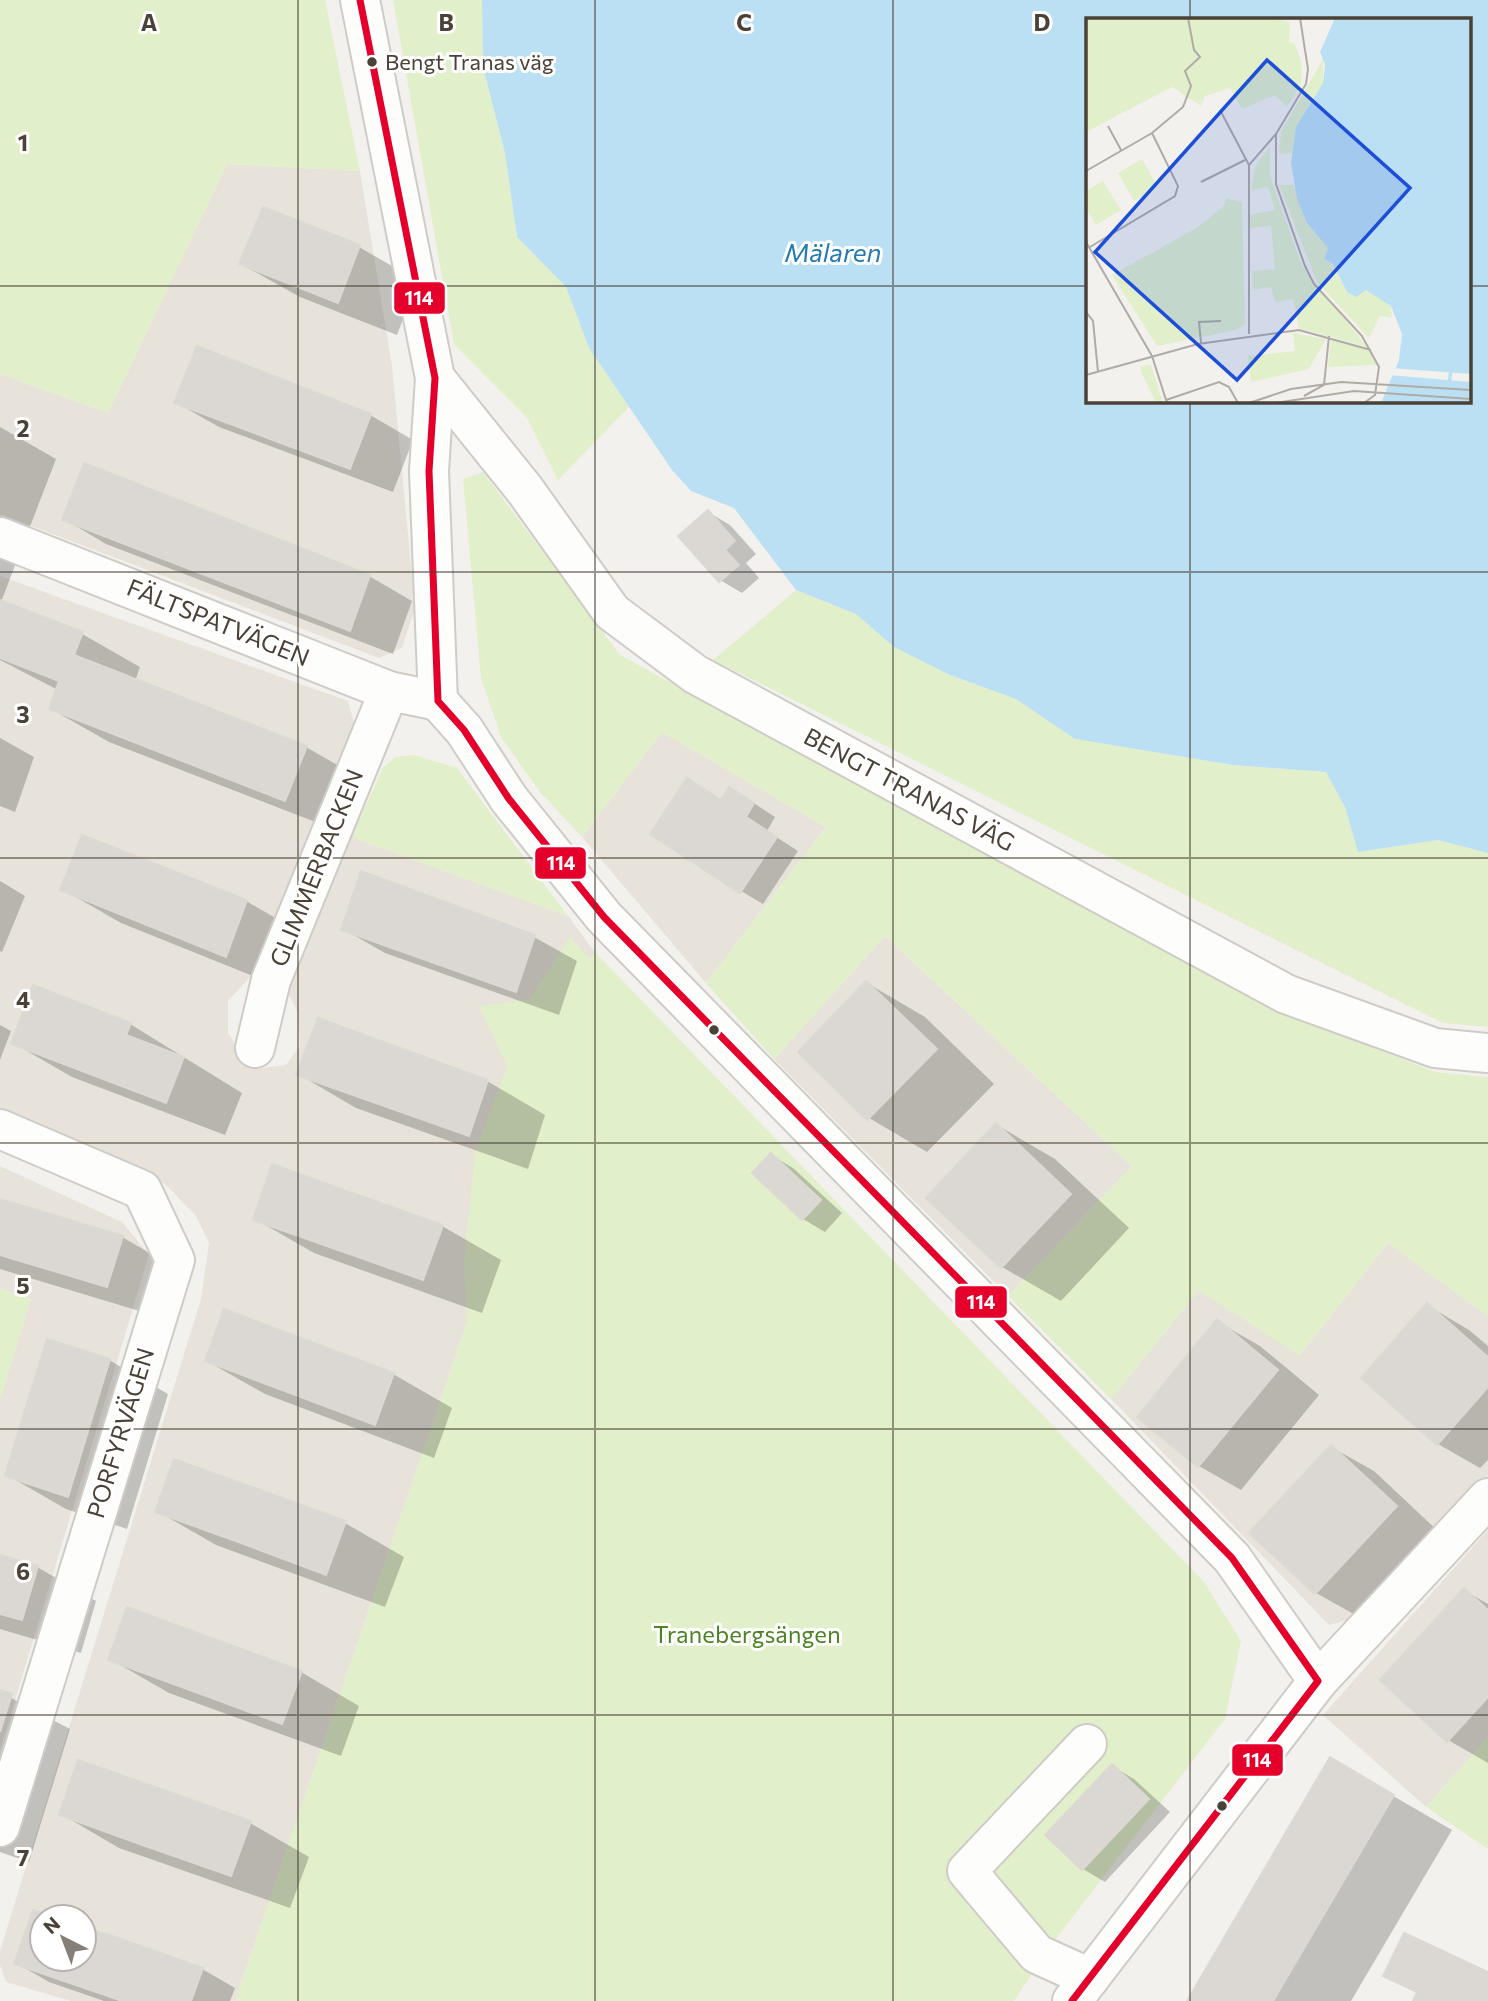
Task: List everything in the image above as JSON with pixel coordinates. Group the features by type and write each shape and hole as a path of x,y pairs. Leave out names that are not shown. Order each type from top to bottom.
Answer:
{"street":[{"path":"360,0 435,378 429,471 438,701 464,730 509,799 604,917 1232,1558 1318,1681"},
{"name":"BENGT TRANAS VÄG","path":"435,378 525,490 612,612 695,674 1286,994 1435,1048 1488,1053"},
{"name":"FÄLTSPATVÄGEN","path":"0,537 388,691 438,701"},
{"name":"GLIMMERBACKEN","path":"255,1048 271,980 388,691"},
{"name":"PORFYRVÄGEN","path":"0,1129 142,1190 174,1260 0,1827"},
{"path":"1087,1744 967,1871 1037,1954 1081,1990 1318,1681 1488,1498"}],"shaded area":[{"path":"227,164 360,171 392,366 415,608 402,648 379,658 0,514 0,374 108,413"},
{"path":"0,576 348,701 354,723 254,973 228,1001 228,1033 243,1056 261,1068 286,1065 300,1046 298,1013 286,989 351,837 568,916 594,951 235,2001 71,2001 6,1982 0,1965 0,1951 201,1299 209,1243 196,1216 166,1185 119,1159 0,1109"},
{"path":"662,732 826,827 706,983 582,837"},
{"path":"885,936 1132,1166 1008,1296 774,1059"},
{"path":"0,1166 122,1222 149,1255 0,1750 0,1399 31,1299 0,1289"},
{"path":"1388,1243 1488,1316 1488,1475 1363,1616 1329,1625 1111,1399 1199,1290 1300,1355"},
{"path":"1488,1530 1488,1737 1426,1807 1323,1715"}],"green space":[{"path":"0,0 325,0 360,171 227,164 108,413 0,374"},
{"path":"393,0 482,0 483,67 505,153 517,237 566,287 589,348 630,406 558,480 527,418 454,344"},
{"path":"483,472 620,655 1274,1009 1435,1072 1488,1077 1488,1316 1388,1243 1299,1356 1199,1290 1111,1399 1008,1296 1132,1166 885,936 774,1059 706,983 826,827 662,732 582,837 540,792 501,737 481,678 463,479"},
{"path":"796,590 857,614 894,647 950,675 1016,699 1075,739 1233,765 1326,772 1345,807 1359,852 1438,840 1488,853 1488,1027 1443,1023 713,660"},
{"path":"414,755 457,768 568,916 351,837 383,768 395,757"},
{"name":"Tranebergsängen","path":"570,937 591,959 594,951 1204,1582 1241,1641 1225,1719 1048,1949 1014,2001 235,2001 467,1322 464,1263 475,1153 507,1066 479,1006 529,1000"},
{"path":"0,1289 31,1299 0,1399"},
{"path":"1488,1737 1488,1849 1426,1807"}],"water":[{"name":"Mälaren","path":"482,0 1488,0 1488,853 1438,840 1358,852 1345,807 1326,772 1233,765 1075,739 1016,699 950,675 894,647 856,614 796,590 734,508 691,491 672,470 589,348 566,287 517,237 505,153 483,67"}],"building":[{"path":"263,207 360,245 338,303 239,264"},
{"path":"197,346 371,414 350,469 174,403"},
{"path":"84,463 370,575 350,631 62,520"},
{"path":"708,510 735,541 725,550 739,565 719,582 678,536"},
{"path":"0,600 83,632 74,655 307,746 285,801 49,709 59,681 0,658"},
{"path":"687,778 721,800 729,787 754,803 746,817 777,837 740,893 650,834"},
{"path":"82,835 247,900 226,957 60,890"},
{"path":"361,871 535,935 516,992 341,930"},
{"path":"866,981 937,1049 867,1120 798,1052"},
{"path":"33,985 131,1023 126,1035 184,1057 166,1103 11,1044"},
{"path":"318,1018 488,1080 469,1136 296,1075"},
{"path":"996,1123 1071,1194 1001,1268 926,1198"},
{"path":"771,1153 821,1200 802,1220 752,1173"},
{"path":"272,1164 358,1195 338,1250 253,1220"},
{"path":"358,1195 443,1225 423,1280 338,1250"},
{"path":"0,1199 123,1236 107,1287 0,1255"},
{"path":"1427,1303 1488,1357 1488,1387 1437,1445 1361,1378"},
{"path":"224,1309 309,1341 290,1393 205,1361"},
{"path":"1217,1319 1278,1370 1198,1467 1137,1417"},
{"path":"47,1339 110,1359 89,1428 26,1407"},
{"path":"309,1341 394,1373 375,1425 290,1393"},
{"path":"26,1407 89,1428 68,1497 5,1476"},
{"path":"1331,1445 1397,1506 1315,1594 1249,1533"},
{"path":"174,1459 260,1490 241,1543 155,1512"},
{"path":"260,1490 346,1521 326,1575 241,1543"},
{"path":"0,1555 38,1566 22,1620 0,1614"},
{"path":"1464,1588 1488,1610 1488,1697 1447,1742 1380,1680"},
{"path":"127,1607 214,1639 195,1692 108,1660"},
{"path":"214,1639 302,1671 282,1724 195,1692"},
{"path":"0,1690 12,1694 0,1732"},
{"path":"1330,1757 1394,1795 1273,2001 1187,2001"},
{"path":"78,1760 164,1790 145,1846 59,1815"},
{"path":"1112,1764 1149,1799 1082,1870 1045,1835"},
{"path":"164,1790 251,1821 231,1876 145,1846"},
{"path":"28,1924 28,1969 14,1964"},
{"path":"98,1932 118,1938 99,1993 40,1973 98,1973"},
{"path":"1404,1933 1488,1972 1488,2001 1413,2001 1417,1992 1383,1976"},
{"path":"118,1938 203,1968 191,2001 122,2001 99,1993"}],"transit line":[{"name":"114","path":"360,0 435,378 429,471 438,701 464,730 509,799 604,917 1232,1558 1318,1681 1072,2001"}],"place":[{"name":"Bengt Tranas väg","path":"372,62"}]}
